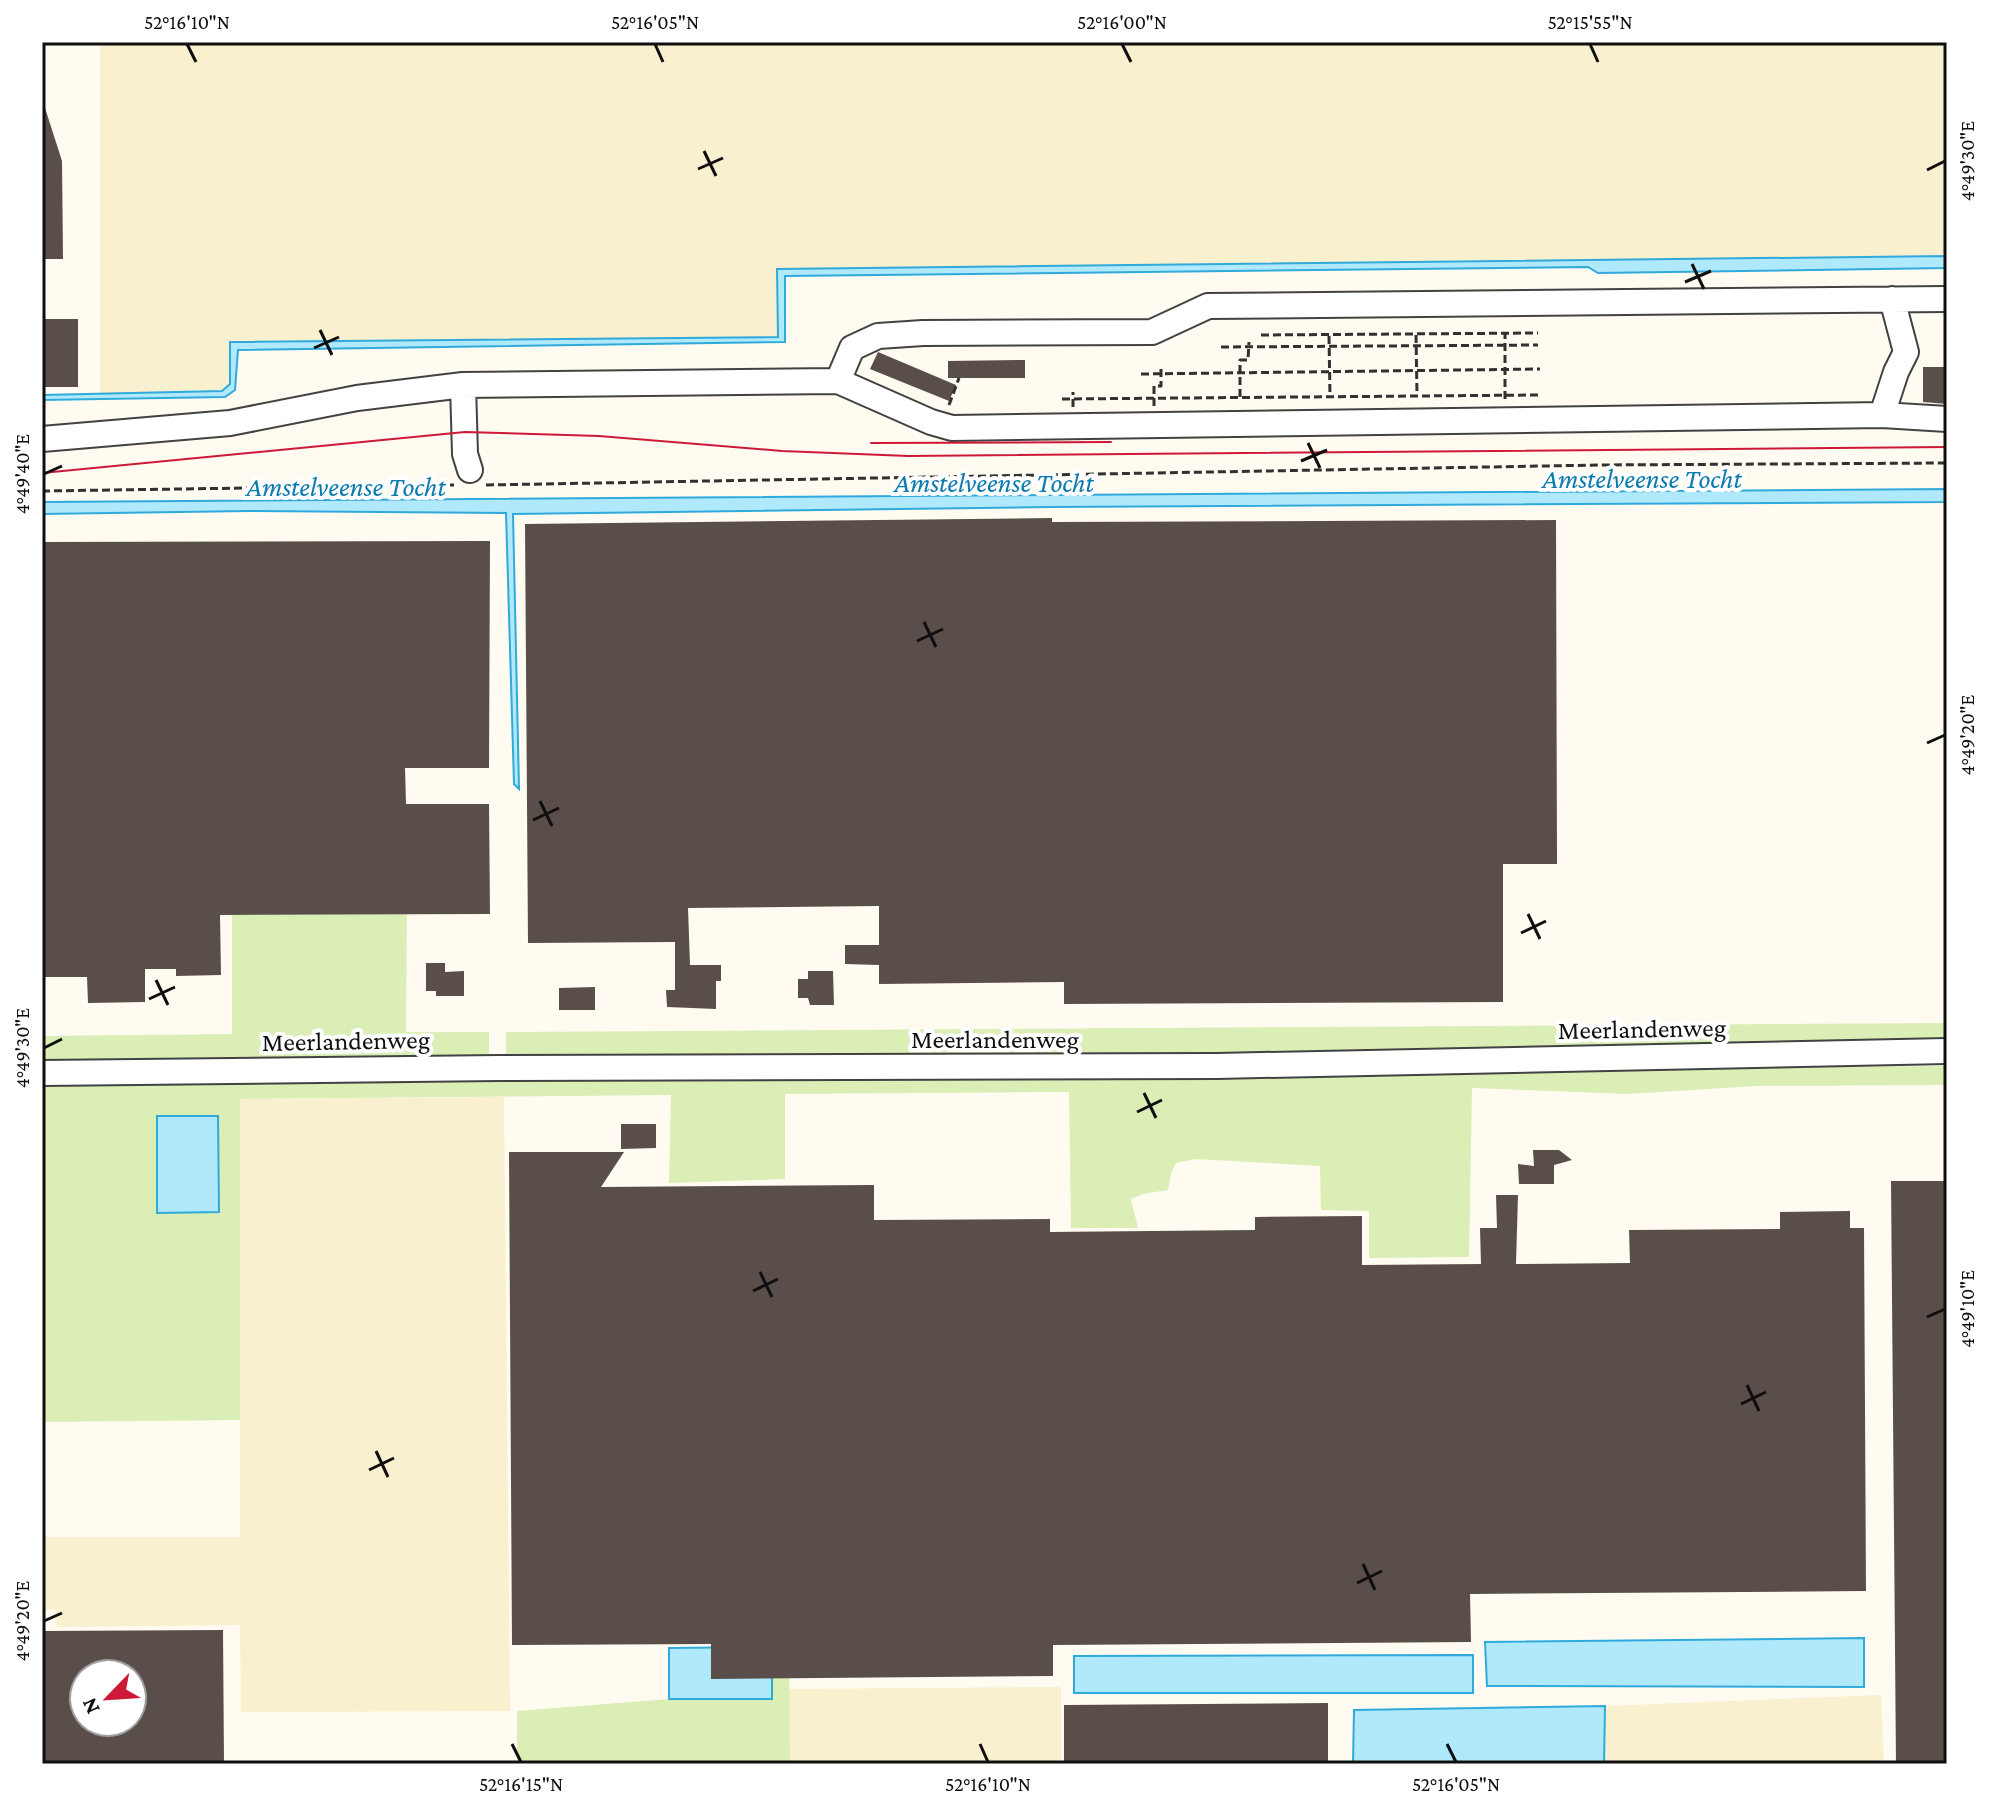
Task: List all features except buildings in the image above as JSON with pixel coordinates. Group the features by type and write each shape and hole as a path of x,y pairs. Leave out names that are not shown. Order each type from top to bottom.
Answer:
{"street":[{"path":"1882,415 1906,352 1892,299"},
{"path":"838,381 852,348 878,336 1152,332 1208,306 1947,299"},
{"path":"42,439 230,423 357,398 463,385 838,381 931,422 952,428 1882,415 1947,419"},
{"path":"463,385 467,480"},
{"name":"Meerlandenweg","path":"42,1073 1217,1066 1947,1051"}],"path":[{"path":"1443,327 1443,334"},
{"path":"1271,335 1272,328"},
{"path":"1356,328 1356,334"},
{"path":"1261,335 1538,333"},
{"path":"1416,334 1417,399"},
{"path":"1329,335 1330,402"},
{"path":"1221,347 1248,344 1330,347 1538,345"},
{"path":"1241,400 1240,360 1248,360 1248,344"},
{"path":"1154,418 1154,386 1161,386 1161,367"},
{"path":"1141,374 1540,369"},
{"path":"1062,399 1241,400 1330,396 1417,399 1538,395"},
{"path":"42,491 467,480 1947,463"}],"shaded area":[{"path":"100,42 1947,42 1947,256 778,269 778,337 231,342 230,384 222,391 100,394"},
{"path":"504,1097 510,1711 241,1712 240,1625 57,1627 55,1609 42,1610 42,1537 240,1537 240,1099"},
{"path":"1061,1687 1061,1764 790,1764 789,1689"},
{"path":"1881,1695 1884,1764 1604,1764 1605,1706"}],"green space":[{"path":"232,903 407,905 406,1032 489,1032 489,1058 42,1062 42,1036 232,1034"},
{"path":"1947,1023 1947,1047 506,1058 506,1032"},
{"path":"1947,1066 1947,1085 1756,1086 1628,1094 1472,1088 1469,1257 1369,1258 1369,1211 1321,1210 1320,1166 1196,1159 1176,1163 1168,1190 1131,1199 1138,1228 1071,1228 1069,1092 785,1094 785,1179 669,1183 671,1095 240,1099 240,1420 42,1422 42,1081"},
{"path":"772,1647 789,1647 790,1764 517,1764 517,1711 669,1699 771,1699"}],"water":[{"path":"1947,256 1947,268 1598,273 1588,267 785,276 785,342 238,350 235,390 225,397 42,400 42,395 222,391 230,384 230,342 778,337 777,269"},
{"path":"1947,489 1947,502 1050,507 513,514 519,789 514,784 506,513 248,511 42,514 42,502"},
{"path":"157,1116 218,1116 219,1212 157,1213"},
{"path":"1864,1638 1864,1687 1487,1686 1485,1642"},
{"path":"772,1647 772,1699 669,1699 669,1648"},
{"path":"1473,1655 1473,1693 1074,1693 1074,1656"},
{"path":"1605,1706 1604,1764 1353,1764 1354,1710"}],"tram line":[{"path":"42,473 465,432 599,436 782,451 908,456 1947,447"},
{"path":"871,443 1111,442"}],"water label":[{"name":"Amstelveense Tocht","path":"1642,478"},
{"name":"Amstelveense Tocht","path":"994,482"},
{"name":"Amstelveense Tocht","path":"346,486"}]}
